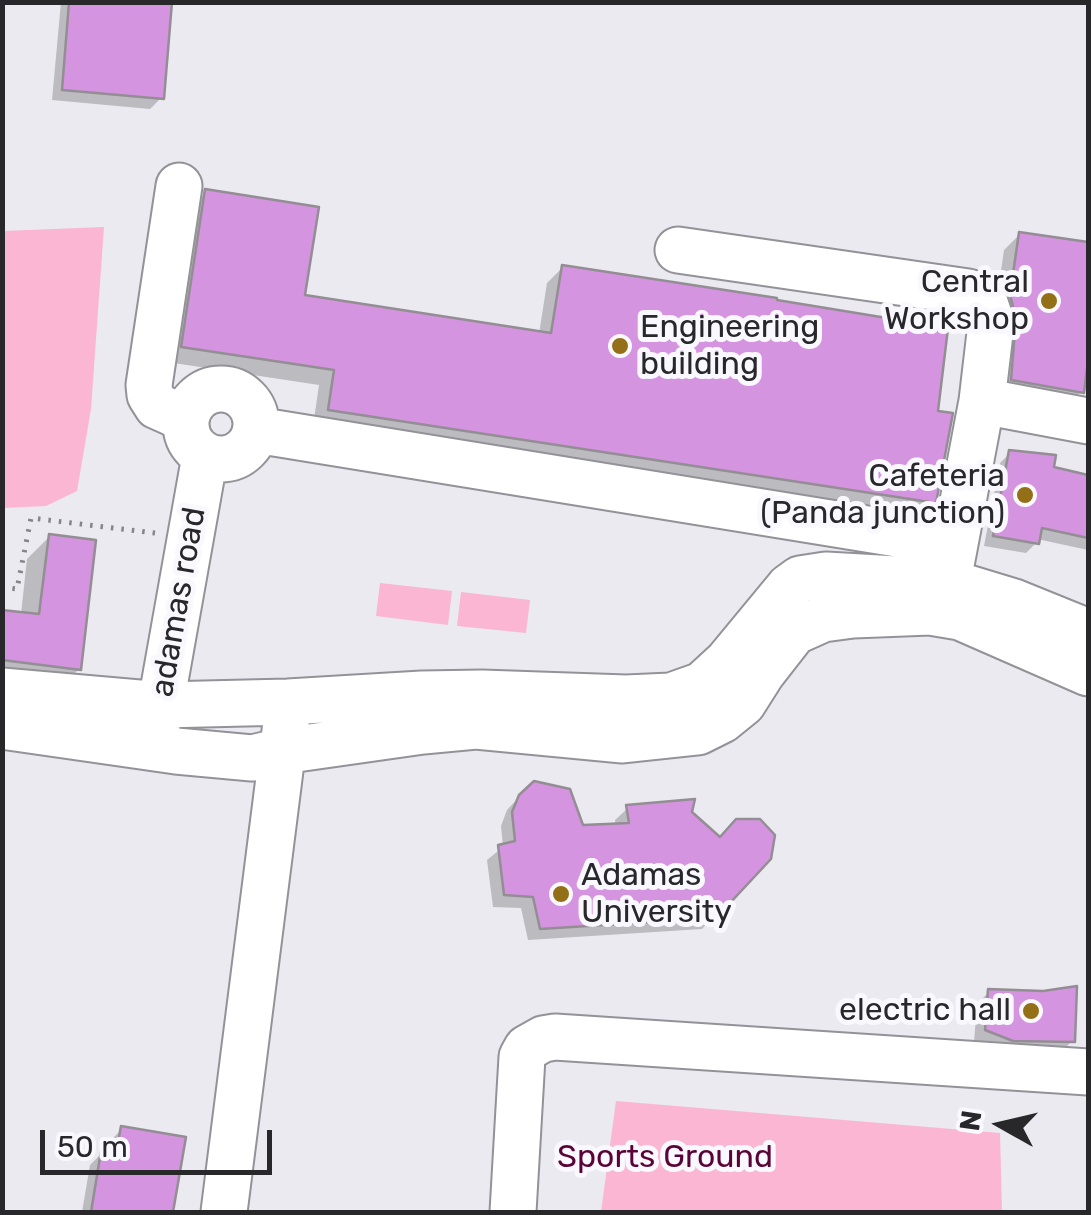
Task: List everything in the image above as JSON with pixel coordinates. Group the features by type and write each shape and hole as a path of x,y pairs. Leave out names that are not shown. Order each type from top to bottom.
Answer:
{"street":[{"path":"179,186 150,396 157,406 218,441 951,563 1014,602 1088,632"},
{"path":"678,250 968,292 984,303 990,318 982,402 951,563"},
{"path":"982,402 1088,421"},
{"name":"adamas road","path":"168,719 218,441"},
{"path":"2,691 168,719 252,758 423,731 625,719 702,685 727,662 781,594 800,579 951,563"},
{"path":"2,726 168,719 288,702 482,693 698,732 743,703 794,632 823,619 853,615 930,612 960,617 1088,673"},
{"path":"224,1212 288,702"},
{"path":"513,1212 522,1057 527,1048 554,1036 1088,1072"}],"path":[{"path":"2,587 17,589 31,518 158,534"}],"green space":[{"path":"104,227 91,409 77,491 46,506 3,508 3,231"},
{"path":"380,583 452,591 448,625 376,616"},
{"path":"461,592 530,600 526,633 457,626"},
{"name":"Sports Ground","path":"616,1101 1000,1133 1002,1212 601,1212"}],"building":[{"path":"69,2 172,2 164,99 62,90"},
{"name":"Engineering building","path":"205,189 319,207 305,295 551,333 562,265 948,328 938,411 953,413 936,503 328,410 334,370 181,347"},
{"name":"Central Workshop","path":"1019,232 1088,242 1088,360 1084,393 1011,380 1016,318 1010,295"},
{"name":"Cafeteria (Panda junction)","path":"1009,450 1056,455 1054,467 1088,475 1088,538 1042,528 1039,544 993,536"},
{"path":"49,534 96,540 81,670 2,660 2,610 39,614"},
{"name":"Adamas University","path":"534,781 570,789 583,825 629,823 626,805 695,799 692,812 720,837 736,819 760,819 775,835 771,859 716,918 540,929 533,897 504,895 498,845 515,841 512,812 519,795"},
{"name":"electric hall","path":"1077,986 1075,1042 1013,1041 985,1030 988,989 1043,991"},
{"path":"121,1126 186,1137 173,1212 91,1212 101,1151 116,1153"}],"place":[{"name":"Central Workshop","path":"1049,301"},
{"name":"Engineering building","path":"620,346"},
{"name":"Cafeteria (Panda junction)","path":"1025,495"},
{"name":"Adamas University","path":"561,894"},
{"name":"electric hall","path":"1031,1011"}]}
